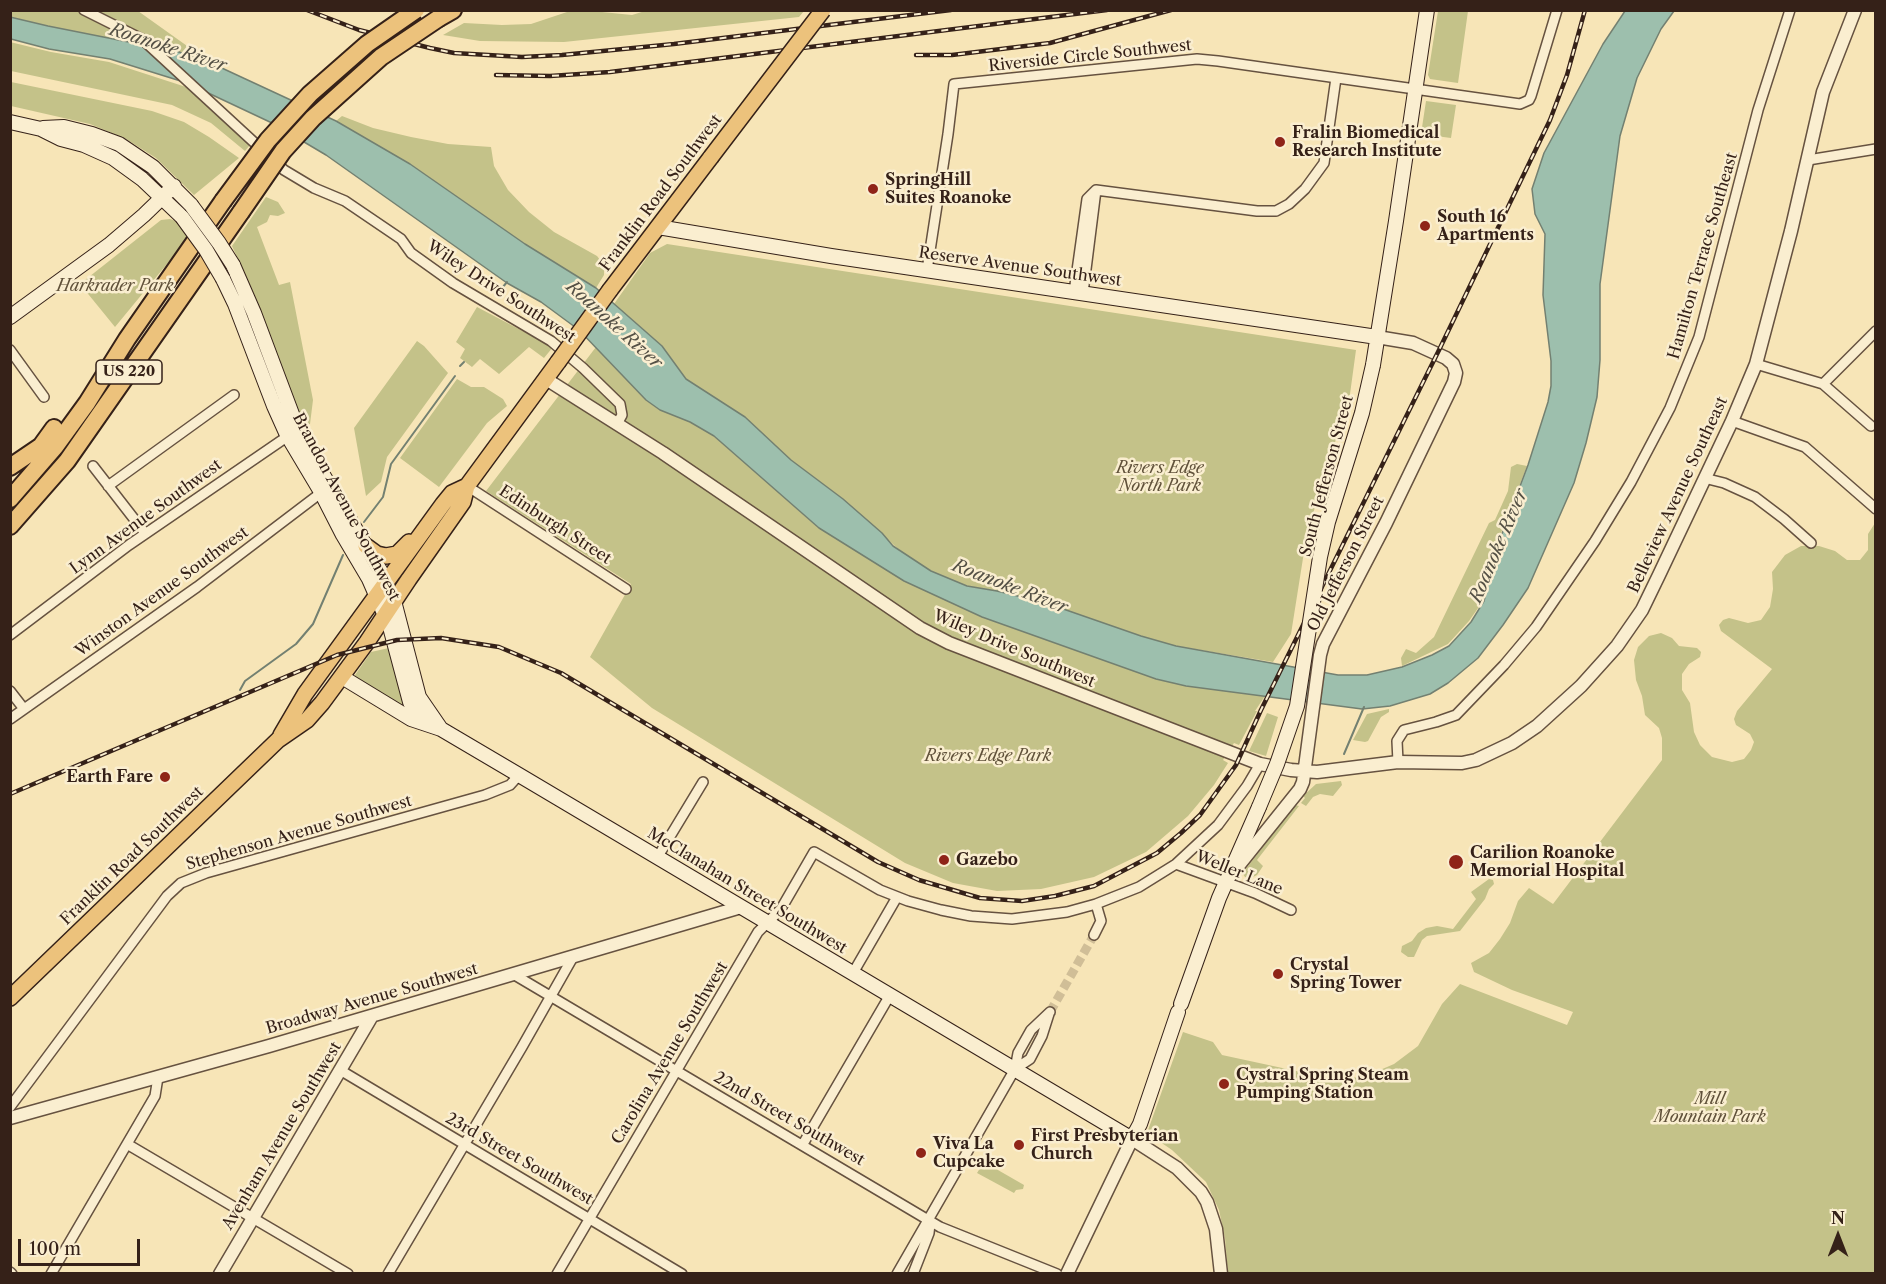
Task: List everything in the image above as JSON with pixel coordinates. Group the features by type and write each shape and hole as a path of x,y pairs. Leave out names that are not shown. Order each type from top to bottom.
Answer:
{"highway":[{"name":"US 220","path":"10,499 42,463 81,410 127,339 268,140 310,94 367,44 416,10"},
{"name":"US 220","path":"10,526 68,461 283,151 313,118 381,57 446,14"},
{"path":"10,467 41,446 103,365 127,339"}],"main road":[{"name":"Franklin Road Southwest","path":"10,998 278,740 307,720 342,677 463,502 467,486 610,290 823,10"},
{"name":"South Jefferson Street","path":"1132,1139 1140,1124 1225,883 1277,764 1296,706 1328,522 1362,413 1372,365 1427,10"},
{"name":"Brandon Avenue Southwest","path":"10,122 41,129 62,139 92,148 126,166 163,197 182,217 206,250 235,304 274,406 326,489 382,591 394,602 419,697 441,729"},
{"name":"Brandon Avenue Southwest","path":"41,129 64,128 92,134 119,144 143,159 174,186 191,205 232,265 254,313 293,433"},
{"path":"10,317 109,245 174,186"},
{"name":"Reserve Avenue Southwest","path":"658,227 927,270 1377,336"},
{"name":"Franklin Road Southwest","path":"278,740 301,700 443,504 452,493 467,486"},
{"name":"Brandon Avenue Southwest","path":"326,489 380,570 385,615 410,702 415,711 441,729"},
{"path":"366,546 382,556 396,554 443,504"},
{"name":"McClanahan Street Southwest","path":"342,677 411,719 441,729 1132,1139"}],"street":[{"name":"Wiley Drive Southwest","path":"84,10 142,39 284,170 323,192 345,201 401,239 411,253 453,284 550,341 583,368 620,404 622,415 617,424"},
{"name":"Riverside Circle Southwest","path":"927,270 954,84 1197,59 1520,104 1525,103 1532,96 1557,10"},
{"name":"Hamilton Terrace Southeast","path":"1398,762 1397,741 1404,730 1447,719 1456,714 1497,672 1529,634 1595,541 1631,482 1670,408 1699,337 1758,110 1790,10"},
{"name":"Belleview Avenue Southeast","path":"1305,771 1336,771 1398,762 1462,763 1476,760 1512,743 1558,709 1617,646 1642,610 1732,421 1756,364 1823,92 1855,10"},
{"path":"1078,292 1096,190 1257,212 1276,211 1289,204 1303,191 1324,163 1336,78"},
{"path":"1808,160 1875,149"},
{"path":"1823,384 1875,331"},
{"name":"Old Jefferson Street","path":"1225,883 1304,782 1309,731 1323,644 1386,524 1454,382 1456,373 1453,364 1446,358 1421,346 1377,336"},
{"path":"10,350 44,397"},
{"path":"1756,364 1823,384 1871,426"},
{"name":"Wiley Drive Southwest","path":"546,379 617,424 920,628 940,639 1260,764 1305,771"},
{"path":"108,486 234,395"},
{"path":"1732,421 1805,447 1875,509"},
{"name":"Lynn Avenue Southwest","path":"12,634 145,533 293,433"},
{"path":"93,466 145,533"},
{"path":"1704,478 1724,483 1755,497 1811,543"},
{"name":"Edinburgh Street","path":"467,486 626,589"},
{"name":"Winston Avenue Southwest","path":"10,719 197,587 326,489"},
{"path":"10,691 24,709"},
{"path":"853,973 897,897 971,916 1012,919 1067,912 1096,904 1139,887 1176,864 1218,825 1260,764"},
{"name":"Stephenson Avenue Southwest","path":"10,1107 167,896 182,883 206,873 494,792 510,785 519,775"},
{"path":"657,858 703,782"},
{"name":"Carolina Avenue Southwest","path":"557,1274 757,934 781,909 814,852 897,897"},
{"name":"Weller Lane","path":"1176,864 1291,910"},
{"path":"1094,935 1101,921 1096,904"},
{"name":"Broadway Avenue Southwest","path":"10,1118 372,1016 741,907"},
{"path":"388,1274 573,957"},
{"name":"22nd Street Southwest","path":"513,974 940,1227 1057,1274"},
{"path":"803,1144 890,995"},
{"path":"897,1274 1015,1069 1018,1053 1031,1030 1050,1012 1042,1036 1030,1059 1015,1069"},
{"name":"Avenham Avenue Southwest","path":"220,1274 372,1016"},
{"name":"23rd Street Southwest","path":"340,1070 682,1274"},
{"path":"51,1274 155,1096 158,1077"},
{"path":"1132,1139 1177,1168 1201,1192 1207,1202 1216,1229 1221,1274"},
{"name":"South Jefferson Street","path":"1067,1274 1132,1139"},
{"path":"127,1144 348,1274"},
{"path":"913,1274 930,1233 928,1219"}],"green space":[{"path":"10,11 138,11 211,63 179,52 11,17"},
{"path":"592,11 632,15 645,11 804,11 799,17 564,42 480,41 443,35 464,23 531,24 567,12"},
{"path":"1438,11 1468,11 1458,83 1430,79 1428,75"},
{"path":"10,42 109,62 186,87 250,145 245,151 211,123 172,105 11,71"},
{"path":"11,82 152,111 184,122 239,158 194,195 156,158 126,139 90,124 11,106"},
{"path":"1426,101 1456,105 1451,138 1421,134"},
{"path":"342,116 373,128 411,137 448,144 491,147 494,166 508,190 529,212 554,232 597,256 604,265 604,275 596,288 525,244 410,164 336,121"},
{"path":"266,197 278,202 285,213 278,216 270,215 267,222 257,227 279,285 290,282 313,400 310,424 303,426 254,294 232,246"},
{"name":"Harkrader Park","path":"170,219 179,222 190,236 115,327 80,284 161,220"},
{"name":"Rivers Edge North Park","path":"667,244 1356,350 1350,394 1307,533 1291,634 1273,662 1176,646 1034,599 967,586 931,571 906,556 843,499 791,460 745,417 686,379 662,346 614,304 650,253"},
{"path":"477,307 553,347 544,358 529,347 499,374 480,359 472,367 460,358 465,349 456,342"},
{"path":"417,341 448,373 387,457 381,482 366,496 354,428"},
{"name":"Rivers Edge Park","path":"596,347 646,400 660,410 690,422 714,436 819,528 1186,686 1265,696 1255,711 1257,711 1239,745 1234,743 1223,760 1228,763 1214,785 1188,816 1146,852 1094,877 1041,889 997,891 953,883 905,863 652,708 590,657 631,584 486,491"},
{"path":"457,379 471,387 484,387 503,399 507,406 487,423 439,487 400,458"},
{"path":"1517,464 1527,466 1496,546 1483,601 1448,644 1402,666 1401,658 1406,649 1416,653 1434,637 1489,523 1495,520 1508,491 1511,467"},
{"name":"Mill Mountain Park","path":"1875,523 1875,1273 1228,1273 1225,1238 1219,1210 1206,1182 1172,1150 1147,1133 1183,1032 1213,1042 1222,1055 1338,1080 1366,1076 1394,1064 1418,1046 1442,1004 1460,984 1567,1025 1573,1012 1512,990 1474,972 1471,963 1489,953 1500,939 1510,923 1518,901 1529,888 1553,904 1662,760 1662,738 1659,728 1645,715 1642,696 1636,680 1634,660 1638,647 1649,636 1661,633 1672,638 1679,646 1697,648 1701,652 1700,657 1689,664 1682,674 1682,690 1690,703 1694,732 1700,745 1712,757 1732,762 1744,759 1754,742 1750,734 1736,725 1734,719 1737,711 1772,669 1721,631 1719,625 1723,620 1729,618 1748,623 1761,620 1770,607 1773,589 1772,572 1785,555 1801,546 1819,546 1835,551 1847,560 1860,560 1868,550 1868,534"},
{"path":"389,648 408,710 353,678 371,652"},
{"path":"1389,709 1389,712 1381,717 1368,741 1353,740 1367,714"},
{"path":"1267,713 1278,717 1266,756 1249,751"},
{"path":"1341,781 1342,785 1333,796 1320,794 1313,797 1306,806 1301,803 1305,798 1303,796 1316,784"},
{"path":"1295,805 1299,806 1257,860 1263,866 1257,875 1251,878 1245,877 1243,874 1245,870"},
{"path":"1489,879 1493,880 1494,884 1460,931 1427,936 1422,940 1414,957 1408,957 1401,952 1402,946 1412,941 1426,928 1437,926 1453,929 1476,899 1471,892"},
{"path":"984,1162 1024,1185 1023,1189 1016,1190 1014,1193 977,1173"}],"water":[{"name":"Roanoke River","path":"1625,11 1674,11 1661,29 1637,78 1620,136 1600,284 1600,360 1597,397 1574,483 1528,588 1478,658 1448,683 1430,694 1390,706 1362,709 1186,686 1156,679 982,617 904,581 819,528 714,436 690,422 660,410 646,400 579,330 541,302 507,283 326,155 272,123 187,83 110,59 49,49 11,39 10,17 179,52 211,63 336,121 410,164 525,244 596,288 662,346 686,379 745,417 791,460 843,499 882,533 893,546 931,571 967,586 1046,603 1176,646 1338,675 1367,675 1402,667 1449,646 1471,622 1484,601 1497,547 1528,465 1551,386 1551,361 1543,295 1545,234 1535,214 1532,189 1544,153 1603,44"}],"waterway":[{"path":"498,293 507,282"},
{"path":"460,366 464,362"},
{"path":"364,522 383,497 391,464 455,376"},
{"path":"240,690 245,681 296,644 313,624 343,555"},
{"path":"1344,754 1364,707"}],"tunnel":[{"path":"1050,1012 1094,935"}],"railway":[{"path":"307,10 359,30 430,48 454,53 522,57 674,44 951,10"},
{"path":"496,75 550,76 610,72 1107,10"},
{"path":"916,55 952,55 1050,43 1171,10"},
{"path":"10,794 337,655 397,640 441,638 499,647 561,673 878,862 919,880 980,898 1022,901 1055,896 1094,886 1157,853 1181,833 1200,815 1236,765 1550,120 1567,75 1585,10"}],"place":[{"name":"Fralin Biomedical Research Institute","path":"1280,142"},
{"name":"SpringHill Suites Roanoke","path":"873,189"},
{"name":"South 16 Apartments","path":"1425,226"},
{"name":"Earth Fare","path":"165,777"},
{"name":"Gazebo","path":"944,860"},
{"name":"Carilion Roanoke Memorial Hospital","path":"1456,862"},
{"name":"Crystal Spring Tower","path":"1278,974"},
{"name":"Cystral Spring Steam Pumping Station","path":"1224,1084"},
{"name":"First Presbyterian Church","path":"1019,1145"},
{"name":"Viva La Cupcake","path":"921,1153"}]}
